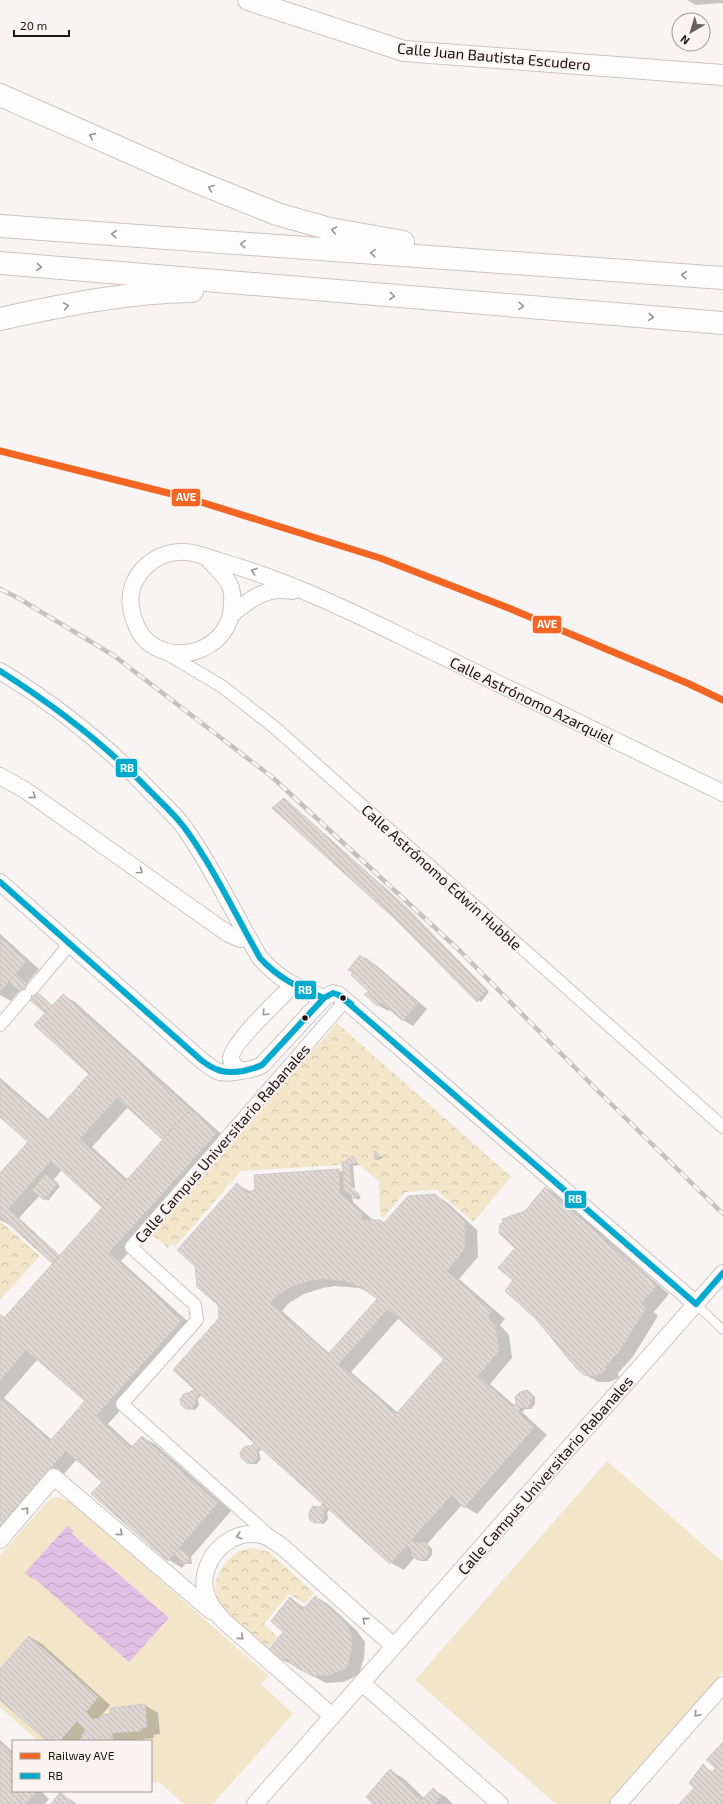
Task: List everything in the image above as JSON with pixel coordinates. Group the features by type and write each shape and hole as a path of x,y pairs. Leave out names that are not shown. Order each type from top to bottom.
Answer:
{"main road":[{"path":"0,95 190,179 277,214 330,229 377,238 566,266"},
{"path":"0,226 723,278"},
{"path":"0,263 723,323"},
{"path":"0,319 102,299 171,291 357,293"}],"street":[{"name":"Calle Juan Bautista Escudero","path":"248,0 404,51 723,75"},
{"path":"206,558 222,573 230,587 232,596 232,614 225,631 218,639 204,649 192,653 174,654 149,643 142,635 133,619 130,605 132,588 138,576 150,562 158,557 176,552 189,552 250,570 342,607"},
{"path":"232,614 253,597 274,590 291,591 342,607"},
{"name":"Calle Astrónomo Azarquiel","path":"342,607 723,793"},
{"name":"Calle Astrónomo Edwin Hubble","path":"149,643 223,687 274,727 723,1127"},
{"path":"0,671 23,685 90,734 140,780 185,828 212,871 260,958 271,971 292,986 324,998 333,993 346,1000 696,1304"},
{"path":"0,776 25,790 227,933 240,939 244,937 245,932"},
{"name":"Calle Campus Universitario Rabanales","path":"0,882 212,1069 221,1074 234,1074 241,1071 255,1069 262,1064 324,998"},
{"path":"0,1025 70,944"},
{"path":"241,1071 233,1064 231,1058 233,1050 263,1015 292,986"},
{"name":"Calle Campus Universitario Rabanales","path":"346,1000 131,1247 195,1305 197,1320 122,1404 394,1646"},
{"name":"Calle Campus Universitario Rabanales","path":"255,1804 719,1277"},
{"name":"Calle Campus Universitario Rabanales","path":"0,1540 54,1477 332,1716"},
{"name":"Calle Campus Universitario Rabanales","path":"224,1622 206,1597 204,1575 208,1564 225,1543 242,1534 254,1534 266,1536 288,1552"},
{"path":"362,1682 500,1804"},
{"path":"618,1804 723,1685"}],"lane":[{"path":"696,1304 723,1330"}],"green space":[{"path":"337,1023 511,1177 473,1222 437,1190 405,1192 383,1218 380,1215 379,1181 358,1164 241,1171 175,1247 171,1244 168,1248 152,1235"},
{"path":"0,1221 40,1256 0,1300"},
{"path":"607,1461 723,1562 723,1672 608,1804 556,1804 415,1680"},
{"path":"59,1497 71,1502 269,1676 261,1684 293,1714 213,1804 184,1804 159,1782 152,1783 152,1740 37,1740 0,1707 0,1555 52,1498"},
{"path":"254,1548 269,1552 314,1593 305,1604 289,1594 264,1624 278,1637 268,1648 236,1623 219,1602 216,1591 216,1579 226,1562 240,1551"}],"water":[{"path":"67,1526 74,1531 72,1534 169,1618 129,1662 34,1578 32,1579 25,1573"}],"building":[{"path":"284,798 405,906 487,990 477,1002 396,920 272,808"},
{"path":"0,937 27,961 0,992"},
{"path":"360,955 365,959 366,958 418,1003 403,1021 381,1002 377,1006 364,994 369,992 351,975 353,973 348,970"},
{"path":"16,974 52,1006 45,1013 9,982"},
{"path":"63,994 190,1109 162,1139 117,1098 80,1139 126,1181 102,1207 51,1161 0,1218 0,1173 28,1142 0,1117 0,1080 47,1121 89,1074 34,1025"},
{"path":"190,1109 217,1133 109,1253 182,1320 96,1416 131,1448 142,1436 218,1503 168,1561 91,1494 102,1482 66,1451 0,1526 0,1397 50,1441 85,1401 26,1350 0,1381 0,1314 4,1318"},
{"path":"375,1151 381,1157 374,1159"},
{"path":"353,1156 357,1163 350,1165 352,1189 359,1194 355,1199 344,1189 342,1163"},
{"path":"339,1169 340,1194 361,1211 362,1220 380,1220 384,1223 408,1196 435,1194 465,1222 465,1249 447,1271 492,1311 488,1317 496,1327 499,1351 478,1376 535,1427 464,1508 451,1496 390,1564 173,1370 219,1318 218,1305 197,1287 195,1266 177,1250 237,1183 248,1193 255,1189 254,1175","holes":["322,1279 345,1281 364,1289 377,1299 328,1354 270,1303 276,1296 291,1287","388,1309 444,1359 396,1414 339,1364"]},
{"path":"46,1174 58,1183 44,1200 32,1190"},
{"path":"545,1187 657,1286 641,1304 646,1308 620,1351 606,1366 606,1371 596,1376 584,1375 577,1369 536,1319 505,1291 513,1280 498,1268 515,1248 499,1233 500,1224 503,1223 502,1219 525,1211"},
{"path":"8,1209 60,1256 53,1264 1,1217"},
{"path":"194,1389 199,1393 196,1397 196,1403 192,1409 186,1409 181,1405 180,1399 184,1394"},
{"path":"527,1390 533,1395 532,1402 528,1408 522,1408 518,1412 513,1407 516,1403 515,1397 520,1392"},
{"path":"254,1443 259,1447 257,1451 258,1457 253,1463 247,1463 241,1458 240,1452 245,1446 251,1446"},
{"path":"323,1503 327,1507 324,1511 325,1517 320,1523 314,1523 309,1519 309,1512 313,1506 320,1507"},
{"path":"412,1540 417,1543 424,1542 429,1546 429,1554 424,1560 417,1560 412,1556 411,1549 407,1545"},
{"path":"179,1549 189,1555 189,1563 180,1563 180,1559 174,1554"},
{"path":"315,1596 344,1621 352,1634 352,1650 347,1668 330,1675 313,1676 297,1668 286,1658 283,1661 269,1649 283,1632 271,1621 290,1597 303,1609"},
{"path":"29,1636 98,1697 86,1712 92,1719 100,1718 100,1715 110,1714 111,1708 145,1704 147,1727 141,1728 141,1731 112,1733 113,1740 83,1740 82,1734 85,1734 84,1728 77,1721 61,1740 46,1740 0,1700 0,1669"},
{"path":"723,1742 723,1804 679,1804 694,1788 689,1783 703,1764 711,1773 716,1768 706,1760"},
{"path":"0,1743 12,1754 12,1792 36,1792 26,1804 0,1804"},
{"path":"390,1769 422,1800 433,1788 441,1796 435,1804 373,1804 366,1797"},
{"path":"60,1792 74,1804 51,1804"}],"railway":[{"path":"0,589 18,598 113,655 272,777 459,950 597,1090 723,1214"}],"rail line":[{"name":"AVE","path":"0,451 188,498 380,558 511,609 687,683 723,700"}],"transit line":[{"name":"RB","path":"0,671 60,712 98,742 168,809 184,827 195,843 224,891 260,958 267,965 289,982 324,998 333,993 339,995 696,1304"},
{"name":"RB","path":"0,882 201,1060 220,1071 237,1072 262,1065 324,998 333,993 339,995 351,1004"},
{"name":"RB","path":"696,1304 723,1273"}]}
